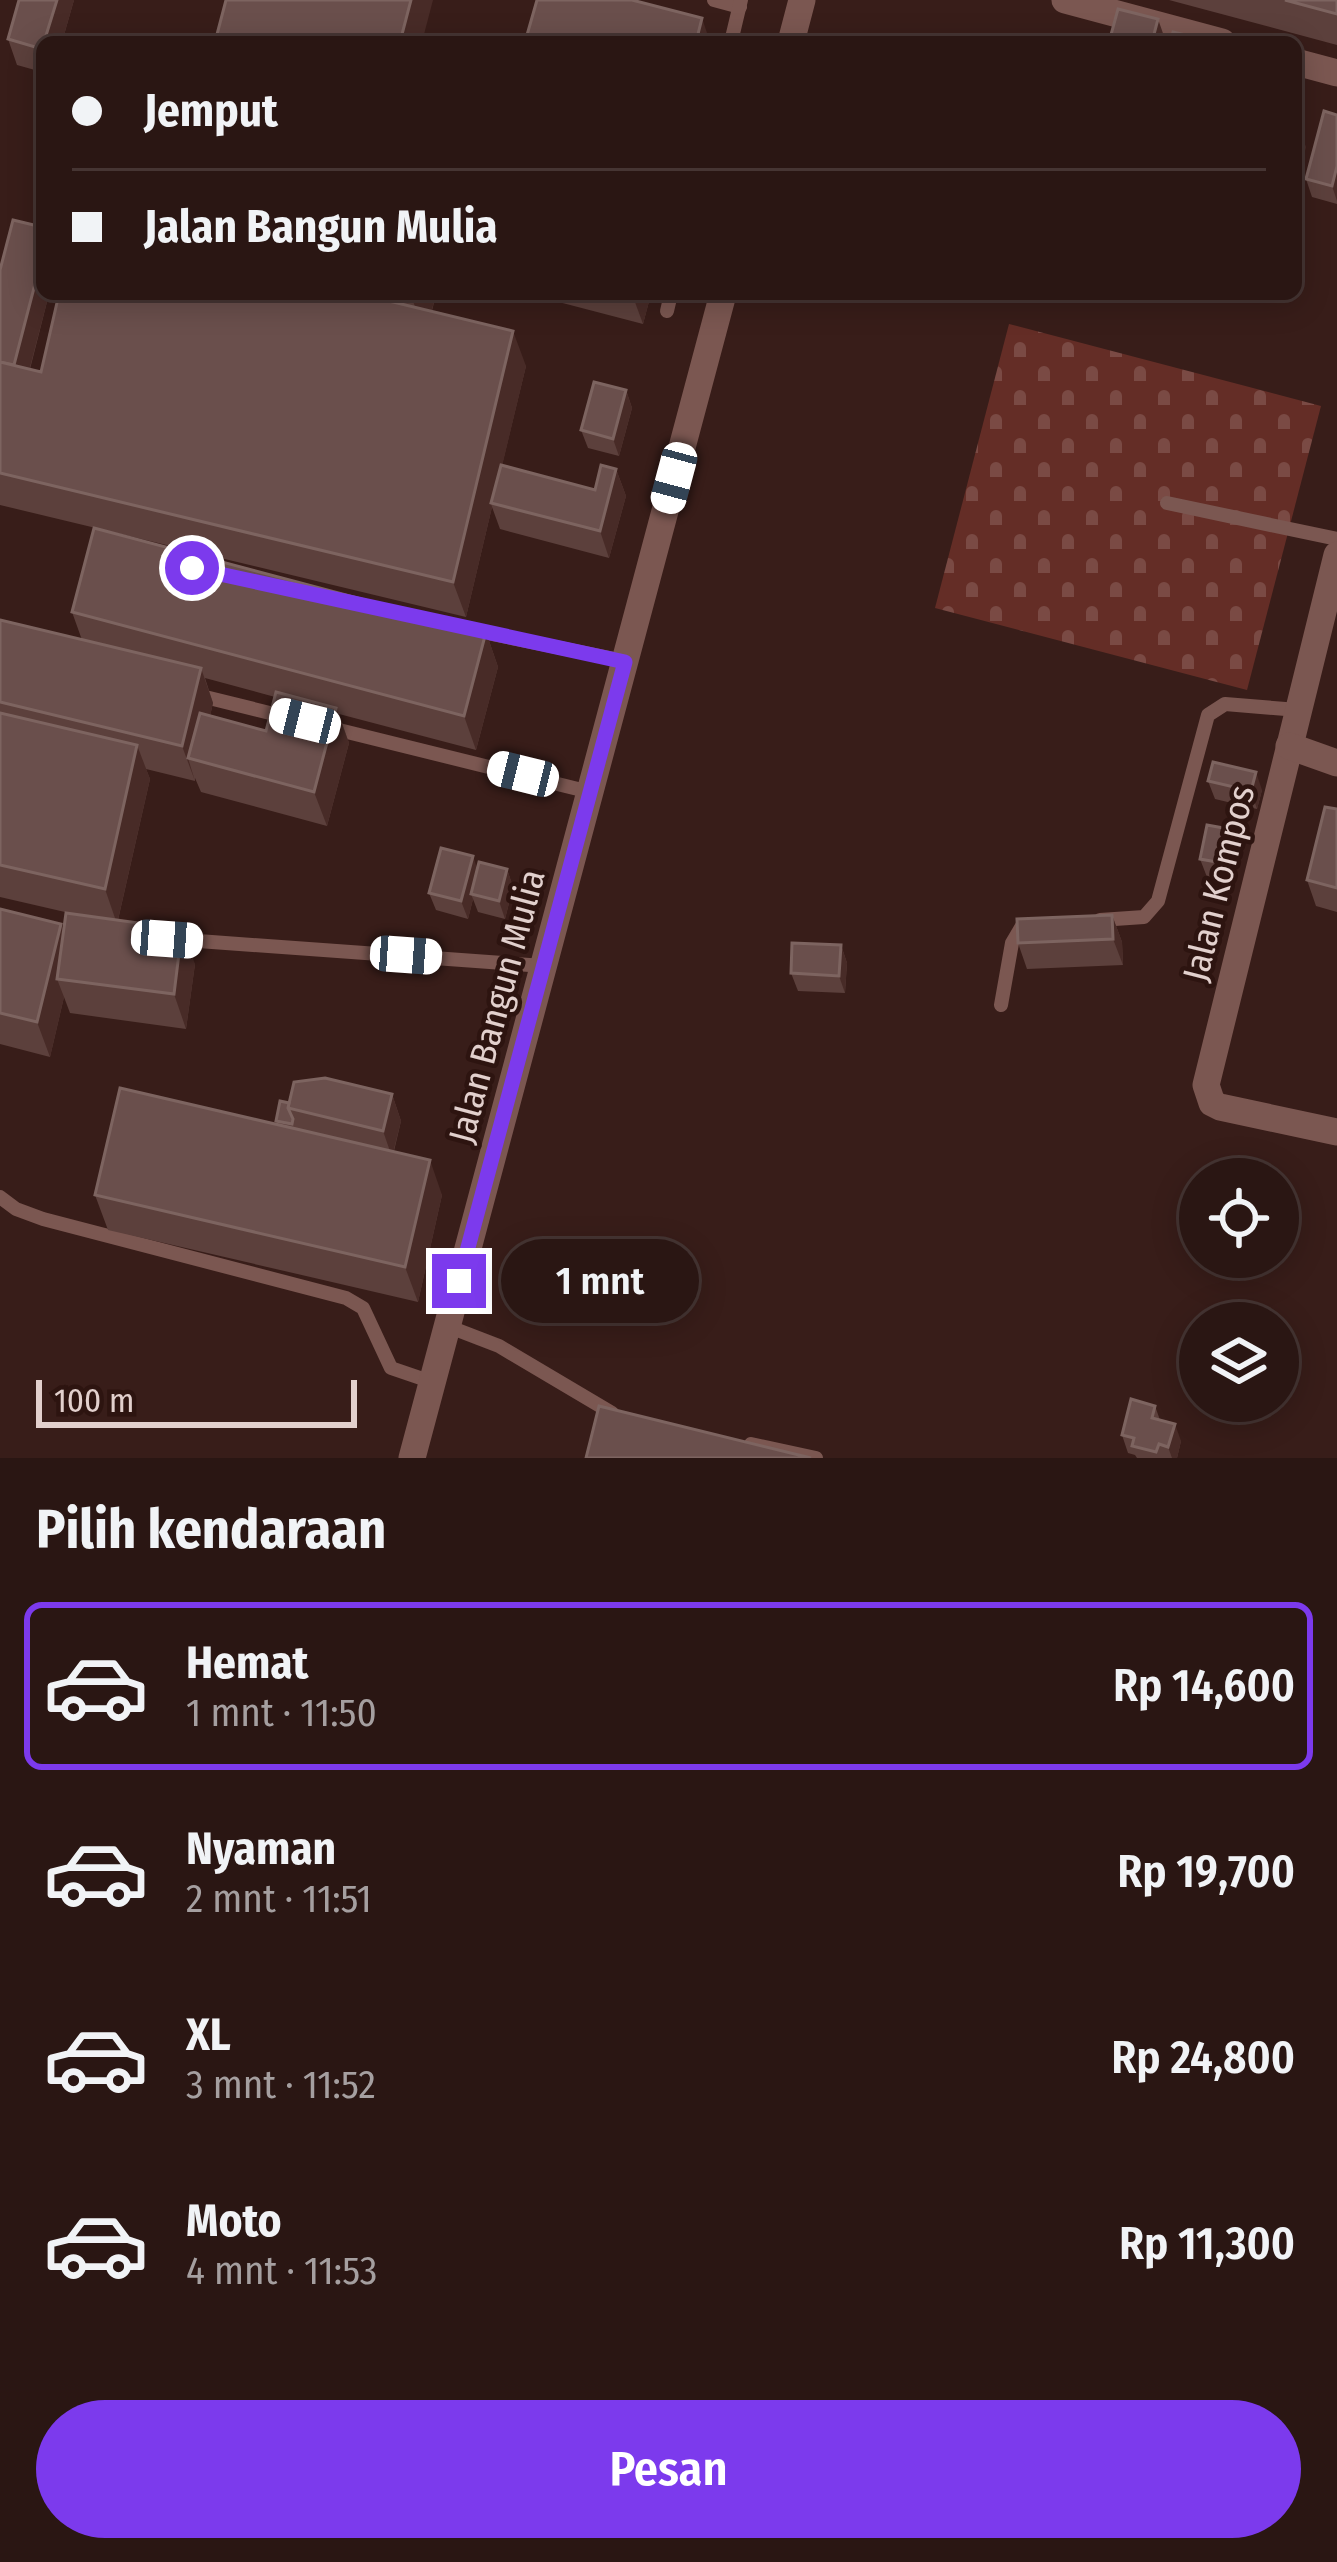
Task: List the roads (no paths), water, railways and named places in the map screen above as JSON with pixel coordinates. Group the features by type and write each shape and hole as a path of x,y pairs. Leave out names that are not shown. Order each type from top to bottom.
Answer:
{"street":[{"path":"793,36 802,0"},
{"path":"1065,0 1200,36"},
{"path":"1302,64 1337,73"},
{"name":"Jalan Bangun Mulia","path":"412,1458 721,300"},
{"name":"Jalan Kompos","path":"1337,554 1206,1085 1212,1103 1220,1107 1337,1132"},
{"path":"1288,746 1337,763"}],"lane":[{"path":"714,0 740,4 732,36"},
{"path":"667,311 670,300"},
{"path":"1167,503 1337,539"},
{"path":"446,624 625,662"},
{"path":"181,691 295,718"},
{"path":"1083,922 1144,917 1158,901 1208,716 1225,704 1298,710"},
{"path":"317,724 590,791"},
{"path":"1001,1005 1012,943 1022,926 1043,925"},
{"path":"143,937 544,966"},
{"path":"0,1197 16,1210 43,1219 346,1298 362,1308 392,1368 432,1382"},
{"path":"447,1326 499,1346 603,1410 639,1419"},
{"path":"728,1438 816,1458"}]}
